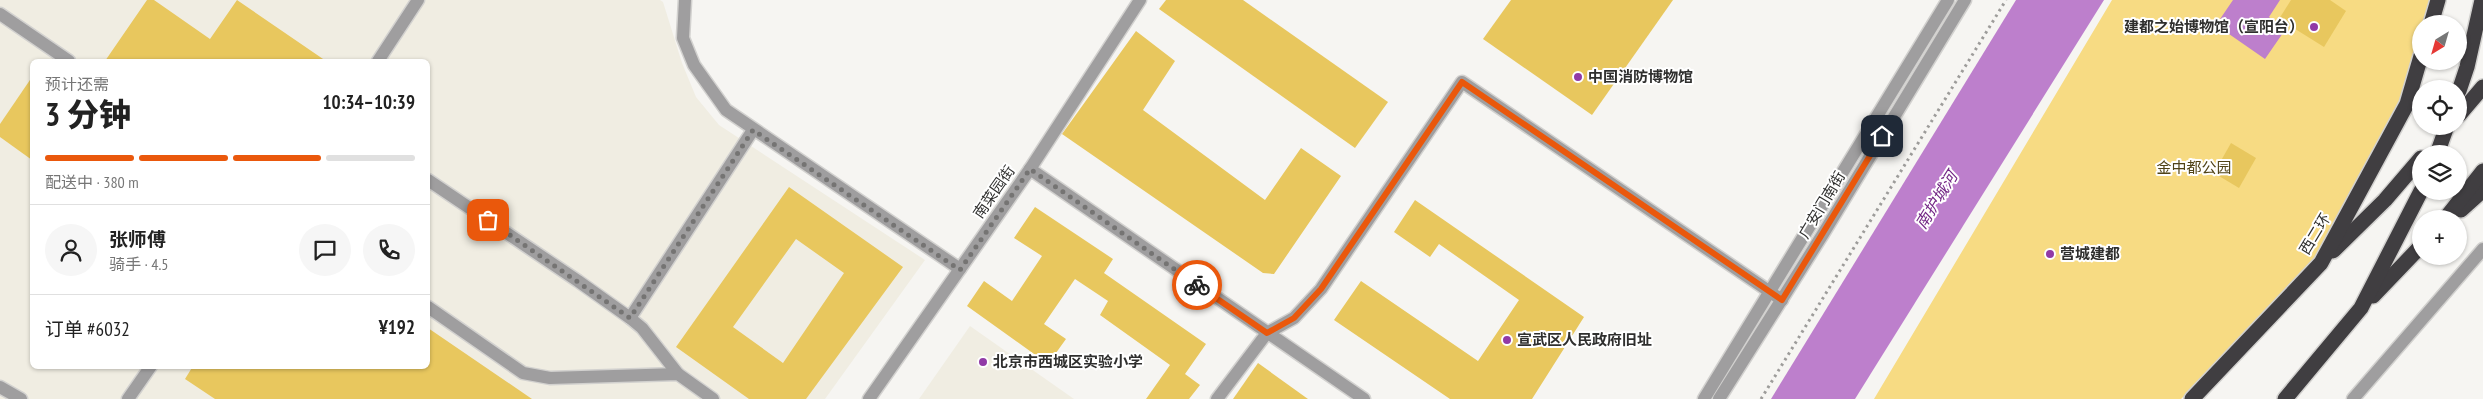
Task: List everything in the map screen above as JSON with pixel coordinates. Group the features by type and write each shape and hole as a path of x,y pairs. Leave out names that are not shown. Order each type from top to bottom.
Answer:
{"highway":[{"path":"2434,15 2438,0"},
{"path":"2463,80 2482,0"},
{"name":"西二环","path":"2192,399 2321,263 2407,104 2417,70"},
{"path":"2467,106 2483,87"},
{"path":"2432,145 2441,135"},
{"path":"2321,263 2385,200 2412,168"},
{"path":"2451,210 2483,171"},
{"path":"2460,210 2483,190"},
{"path":"2362,308 2416,200"},
{"path":"2284,399 2362,308 2412,255"}],"street":[{"path":"379,59 418,0"},
{"path":"685,0 683,38 694,65 726,110 960,270"},
{"name":"南菜园街","path":"869,399 1030,169 1140,0"},
{"name":"广安门南街","path":"1704,399 1948,0"},
{"name":"广安门南街","path":"1720,399 1965,0"},
{"path":"0,14 66,59"},
{"path":"1216,399 1267,333 1294,318 1321,289 1462,82 1782,300"},
{"path":"630,318 753,130"},
{"path":"1030,169 1364,399"},
{"path":"430,181 630,318 642,328 678,374 713,399"},
{"path":"2353,399 2483,249"},
{"path":"430,309 524,373 550,378 678,374"},
{"path":"128,399 149,369"},
{"path":"0,387 21,399"}],"path":[{"path":"1761,399 2006,0"}],"shaded area":[{"path":"0,0 660,0 663,2 682,63 696,97 719,125 925,260 825,399 0,399"},
{"name":"北京市西城区实验小学","path":"970,326 1074,399 919,399"}],"green space":[{"name":"金中都公园","path":"2112,0 2438,0 2434,15 2412,15 2412,70 2417,70 2414,80 2412,80 2407,104 2321,263 2181,399 1874,399"}],"water":[{"name":"南护城河","path":"2016,0 2104,0 1855,399 1771,399"},
{"path":"2233,0 2280,0 2269,17 2285,30 2265,59 2216,25"}],"building":[{"path":"147,0 154,0 210,39 237,0 323,59 106,59"},
{"path":"1166,0 1243,0 1388,102 1355,148 1159,9"},
{"name":"中国消防博物馆","path":"1511,0 1673,0 1592,115 1483,39"},
{"name":"建都之始博物馆（宣阳台）","path":"2291,0 2330,0 2346,11 2324,47 2279,19"},
{"path":"1136,31 1175,61 1143,110 1265,200 1301,148 1341,176 1274,274 1263,273 1062,134"},
{"path":"30,80 30,159 0,137 0,124"},
{"path":"2231,143 2256,158 2239,188 2214,173"},
{"path":"789,187 903,267 806,399 749,399 676,347","holes":["796,239 844,273 783,363 733,327"]},
{"path":"1415,200 1584,317 1532,399 1450,399 1334,320 1361,281 1478,361 1519,300 1439,244 1430,257 1394,232"},
{"path":"1035,207 1113,259 1104,273 1206,344 1185,374 1200,385 1189,399 1146,399 1170,365 1100,315 1108,301 1075,279 1044,324 1066,339 1048,364 967,306 984,281 1012,301 1042,256 1014,238"},
{"path":"430,329 532,399 215,399 185,379 191,369 430,369"},
{"path":"1258,363 1308,399 1233,399"}],"way so far":[{"path":"488,220 630,318 753,130 960,270 1030,169 1197,285"}],"place":[{"name":"建都之始博物馆（宣阳台）","path":"2314,27"},
{"name":"中国消防博物馆","path":"1578,77"},
{"name":"营城建都","path":"2050,254"},
{"name":"宣武区人民政府旧址","path":"1507,340"},
{"name":"北京市西城区实验小学","path":"983,362"}],"route":[{"path":"1197,285 1267,333 1294,318 1321,289 1462,82 1782,300 1882,136"}]}
